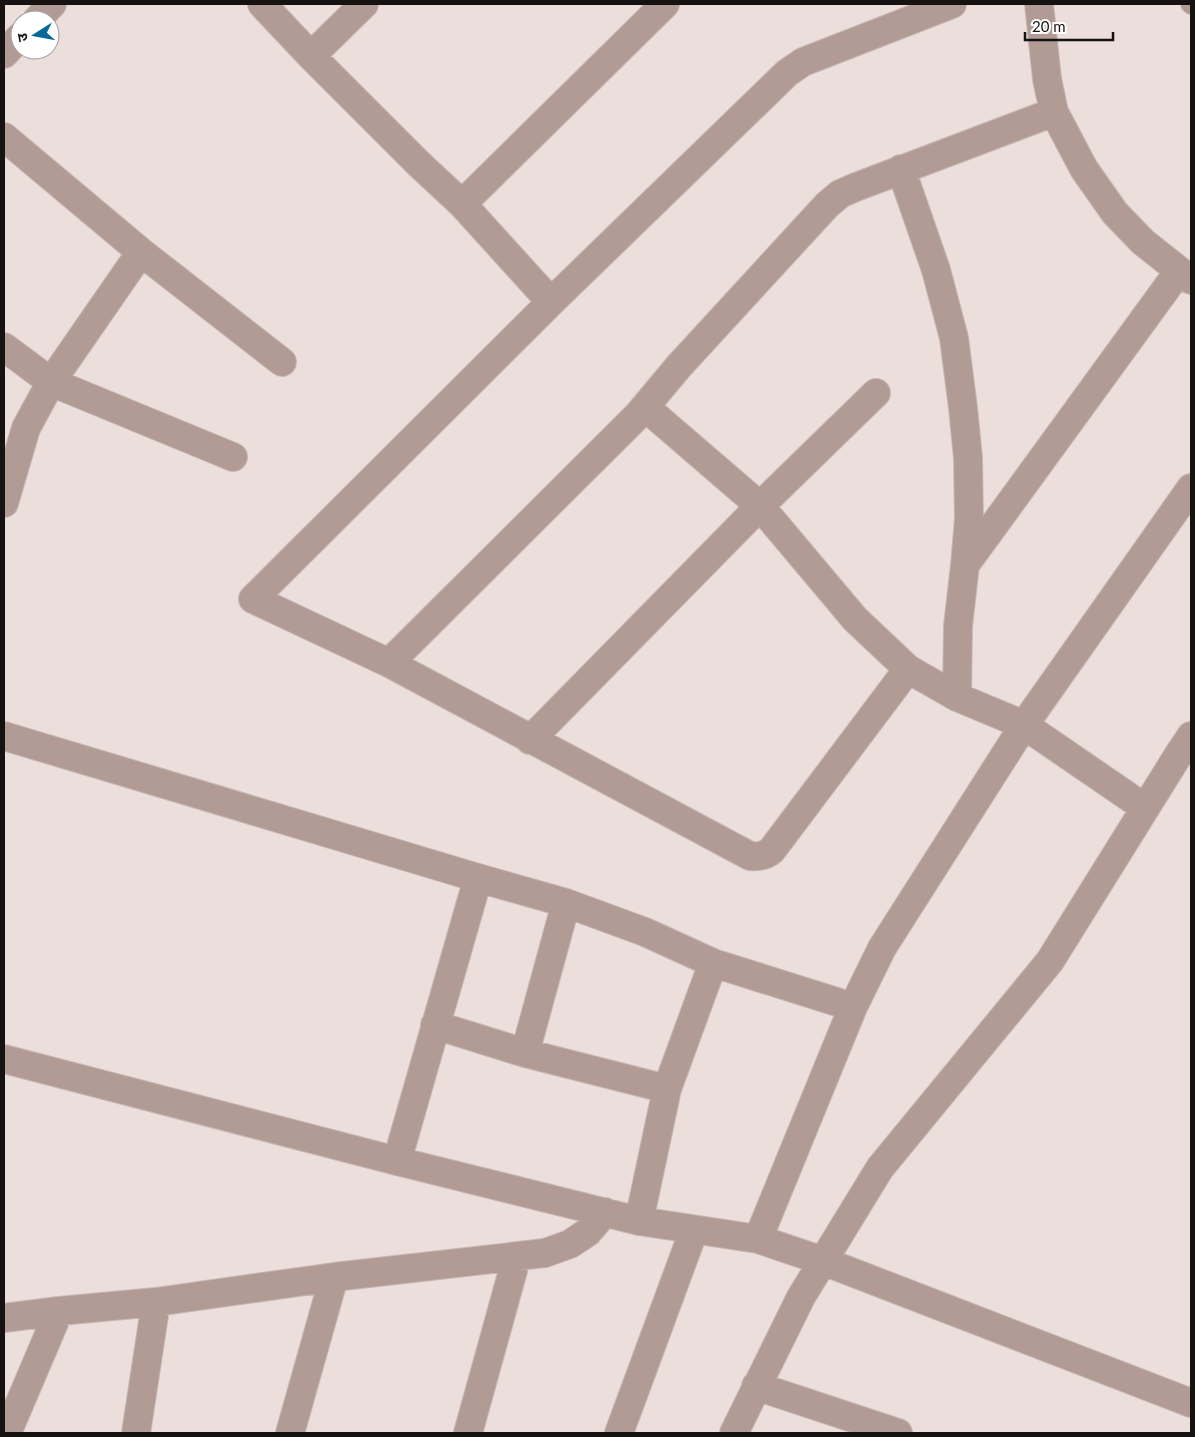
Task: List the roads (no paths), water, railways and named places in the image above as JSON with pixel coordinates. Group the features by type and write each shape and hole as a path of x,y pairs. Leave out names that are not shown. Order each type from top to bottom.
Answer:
{"street":[{"path":"262,4 311,56 419,164 462,204 551,302"},
{"path":"311,56 364,4"},
{"path":"462,204 665,4"},
{"path":"908,669 772,850 763,856 750,856 389,663 253,599 551,302 787,73 803,62 952,4"},
{"path":"965,565 1185,276 1143,242 1115,213 1084,169 1054,112 1047,79 1039,4"},
{"path":"389,663 645,407 678,366 827,205 840,194 1054,112"},
{"path":"4,137 141,252 282,362"},
{"path":"902,169 936,270 954,338 968,458 969,519 958,626 957,697"},
{"path":"4,503 26,428 51,382 141,252"},
{"path":"4,347 51,382 233,458"},
{"path":"530,740 760,506 876,393"},
{"path":"645,407 760,506 856,618 908,669 957,697 1024,725 1145,808"},
{"path":"758,1239 853,1007 882,948 1024,725 1191,488"},
{"path":"4,736 566,903 645,932 713,962 853,1007"},
{"path":"734,1433 800,1297 880,1168 1050,961 1191,736"},
{"path":"397,1161 478,878"},
{"path":"525,1053 566,903"},
{"path":"638,1221 667,1090 713,962"},
{"path":"435,1025 525,1053 667,1090"},
{"path":"4,1059 397,1161 638,1221 758,1239 823,1261 1191,1403"},
{"path":"4,1318 156,1302 334,1277 545,1252 570,1244 588,1232 605,1212"},
{"path":"619,1433 694,1230"},
{"path":"468,1433 517,1256"},
{"path":"290,1433 334,1277"},
{"path":"136,1433 156,1302"},
{"path":"6,1433 59,1311"},
{"path":"756,1386 898,1433"}]}
